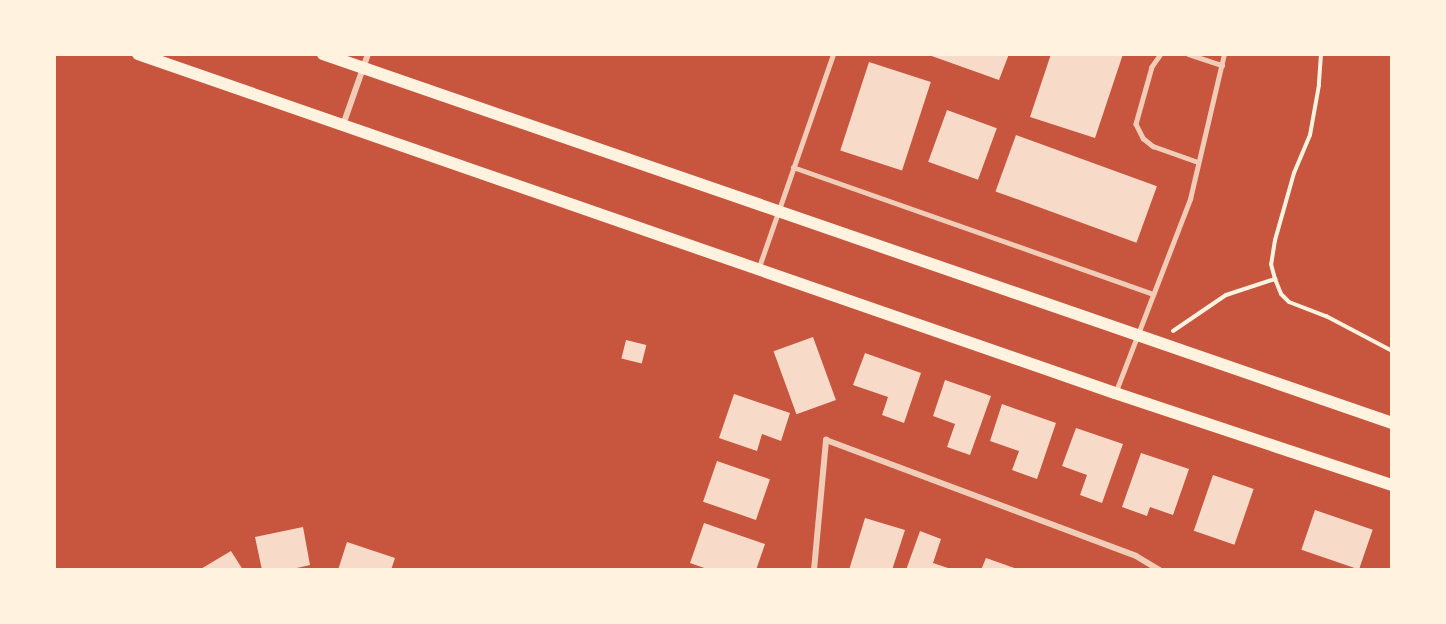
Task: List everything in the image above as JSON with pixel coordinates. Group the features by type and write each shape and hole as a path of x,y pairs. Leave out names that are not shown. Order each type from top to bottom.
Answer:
{"main road":[{"path":"138,54 1115,393 1392,486"},
{"path":"323,54 1392,423"}],"street":[{"path":"343,125 368,54"},
{"path":"814,570 826,440 1136,556 1159,570"}],"lane":[{"path":"758,269 833,54"},
{"path":"1161,54 1152,67 1136,124 1143,138 1153,146 1198,162"},
{"path":"1188,54 1222,64"},
{"path":"1115,393 1135,336 1180,228 1224,54"},
{"path":"794,167 1153,294"}],"path":[{"path":"1321,54 1319,85 1310,135 1294,173 1275,240 1271,264 1281,294 1289,302 1326,316 1392,351"},
{"path":"1170,333 1226,295 1275,279"}],"building":[{"path":"926,54 1009,54 999,80"},
{"path":"1051,54 1123,54 1095,138 1030,117"},
{"path":"869,62 931,82 902,171 840,150"},
{"path":"947,110 997,128 978,180 928,162"},
{"path":"1016,135 1157,186 1136,243 995,191"},
{"path":"813,337 836,400 796,414 774,351"},
{"path":"626,340 646,345 642,364 621,358"},
{"path":"865,353 921,373 904,423 882,415 888,397 853,385"},
{"path":"945,380 991,396 970,455 947,447 955,424 933,416"},
{"path":"734,394 790,413 781,441 762,434 757,451 719,438"},
{"path":"1002,404 1056,423 1037,479 1012,470 1019,451 990,441"},
{"path":"1076,428 1123,444 1102,503 1080,495 1087,475 1062,466"},
{"path":"1141,453 1189,469 1173,515 1150,507 1147,516 1122,507"},
{"path":"717,461 770,479 756,520 703,502"},
{"path":"1213,475 1254,489 1234,545 1194,531"},
{"path":"1315,510 1373,530 1359,570 1301,550"},
{"path":"865,518 905,530 892,570 849,570"},
{"path":"704,523 765,544 756,570 710,570 690,563"},
{"path":"303,527 310,565 288,570 262,570 255,537"},
{"path":"920,531 941,539 933,563 954,570 906,570"},
{"path":"347,542 395,558 391,570 338,570"},
{"path":"231,551 243,570 199,570"},
{"path":"986,558 1020,570 981,570"}]}
